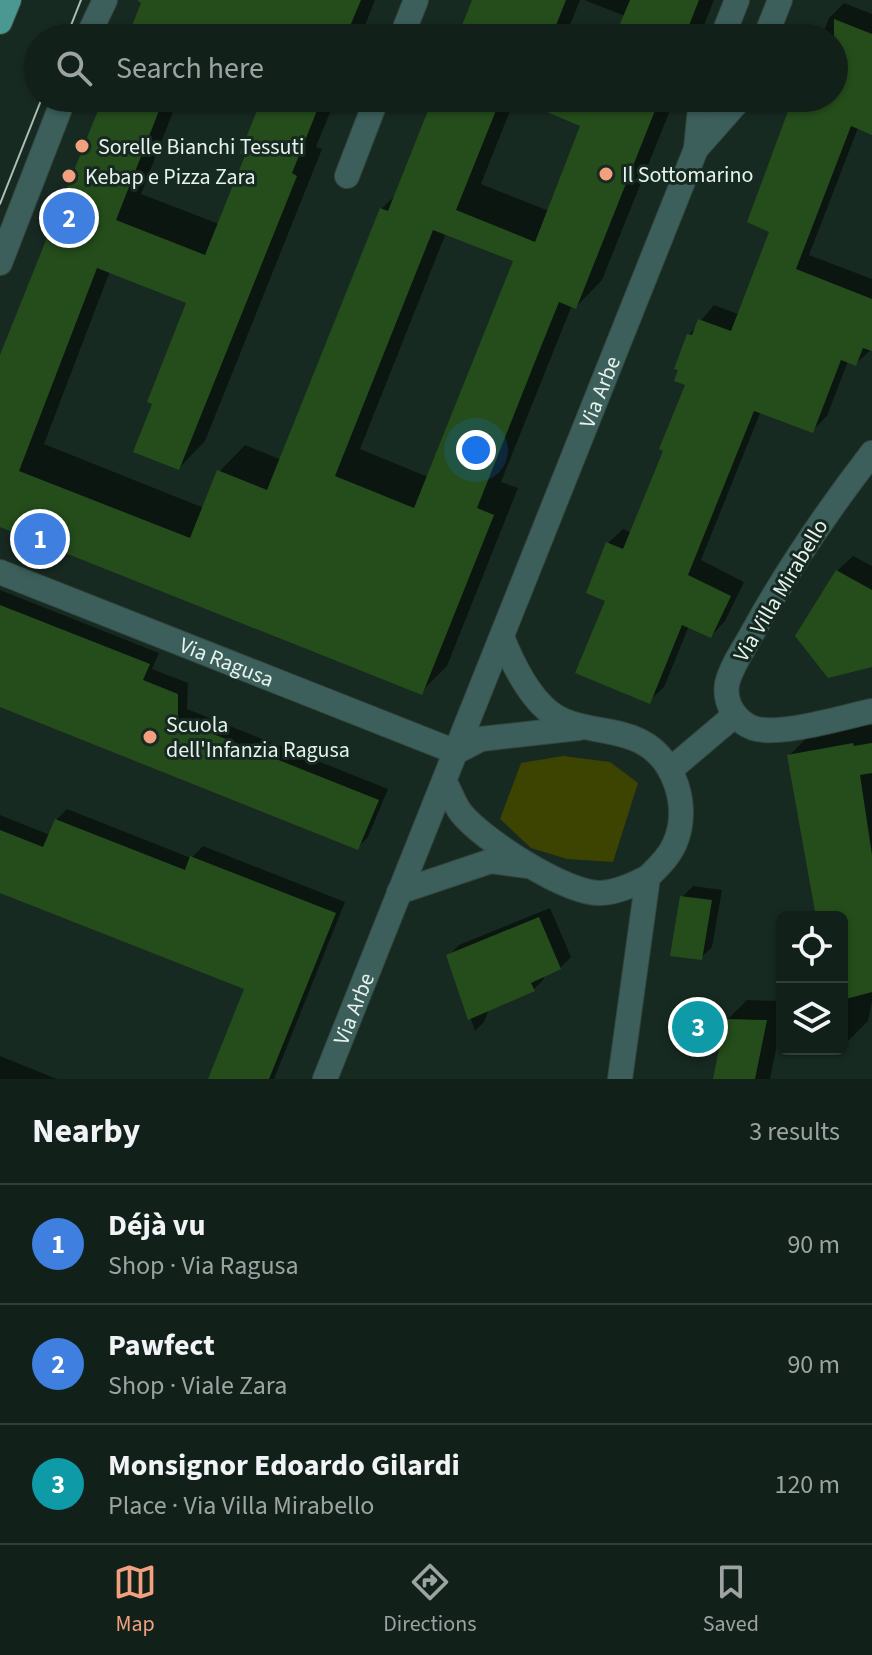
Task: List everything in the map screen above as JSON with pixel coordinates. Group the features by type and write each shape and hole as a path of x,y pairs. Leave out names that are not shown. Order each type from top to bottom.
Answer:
{"main road":[{"path":"0,22 9,0"}],"street":[{"path":"94,24 105,0"},
{"path":"407,24 416,0"},
{"path":"728,24 737,0"},
{"path":"771,24 780,0"},
{"path":"0,263 59,112"},
{"path":"347,176 372,112"},
{"name":"Via Arbe","path":"325,1079 696,149 700,112"},
{"name":"Via Arbe","path":"696,149 729,112"},
{"name":"Via Villa Mirabello","path":"735,715 726,695 731,672 815,527 872,453"},
{"name":"Via Ragusa","path":"0,572 456,752"},
{"path":"444,781 463,816 532,866 578,891 600,893 625,889 648,877 664,862 675,843 681,819 679,793 663,759 640,741 582,728 545,709 511,661 502,637"},
{"path":"670,770 735,715 743,723 766,731 872,711"},
{"path":"456,752 481,739 582,728"},
{"path":"399,892 491,861 532,866"},
{"path":"620,1079 648,877"}],"green space":[{"path":"563,756 610,762 638,783 613,862 567,859 531,848 500,819 521,763"}],"building":[{"path":"137,0 361,0 351,24 133,24 141,3"},
{"path":"472,0 566,0 557,24 463,24"},
{"path":"630,0 699,0 690,24 620,24"},
{"path":"848,25 872,34 872,135 851,126 796,269 872,299 872,351 863,348 856,366 841,360 813,433 754,411 688,575 731,596 711,638 682,625 650,704 575,673 605,601 586,593 606,542 623,549 663,451 659,449 685,385 674,381 678,370 674,369 687,334 692,335 698,319 731,331 769,232 747,222 788,112 848,112"},
{"path":"97,112 158,112 116,220 205,255 245,155 240,153 256,112 316,112 292,173 297,176 179,470 133,452 152,404 147,402 186,303 97,268 19,471 190,538 217,470 267,490 380,208 388,211 427,112 495,112 456,210 535,242 580,126 547,112 654,112 576,309 559,302 540,349 477,508 494,515 422,695 0,527 0,355","holes":["433,230 513,261 414,508 335,476"]},
{"path":"836,570 872,590 872,667 828,678 795,636"},
{"name":"Scuola dell'Infanzia Ragusa","path":"0,605 150,664 143,680 178,694 178,720 379,800 358,850 0,707"},
{"path":"853,743 854,746 872,743 872,773 860,775 872,855 872,992 848,998 848,911 815,911 787,755"},
{"path":"55,819 185,870 190,856 336,913 269,1079 208,1079 244,989 0,893 0,830 43,847"},
{"path":"680,896 712,900 702,960 670,956"},
{"path":"539,917 561,969 531,983 535,991 468,1020 446,955"},
{"path":"725,1019 767,1020 755,1079 713,1079"}],"tram line":[{"path":"72,24 81,0"},
{"path":"0,204 36,112"}],"place":[{"name":"Sorelle Bianchi Tessuti","path":"82,146"},
{"name":"Il Sottomarino","path":"606,174"},
{"name":"Kebap e Pizza Zara","path":"69,176"},
{"name":"Pawfect","path":"69,218"},
{"name":"Déjà vu","path":"40,539"},
{"name":"Scuola dell'Infanzia Ragusa","path":"150,737"},
{"name":"Monsignor Edoardo Gilardi","path":"698,1027"}]}
